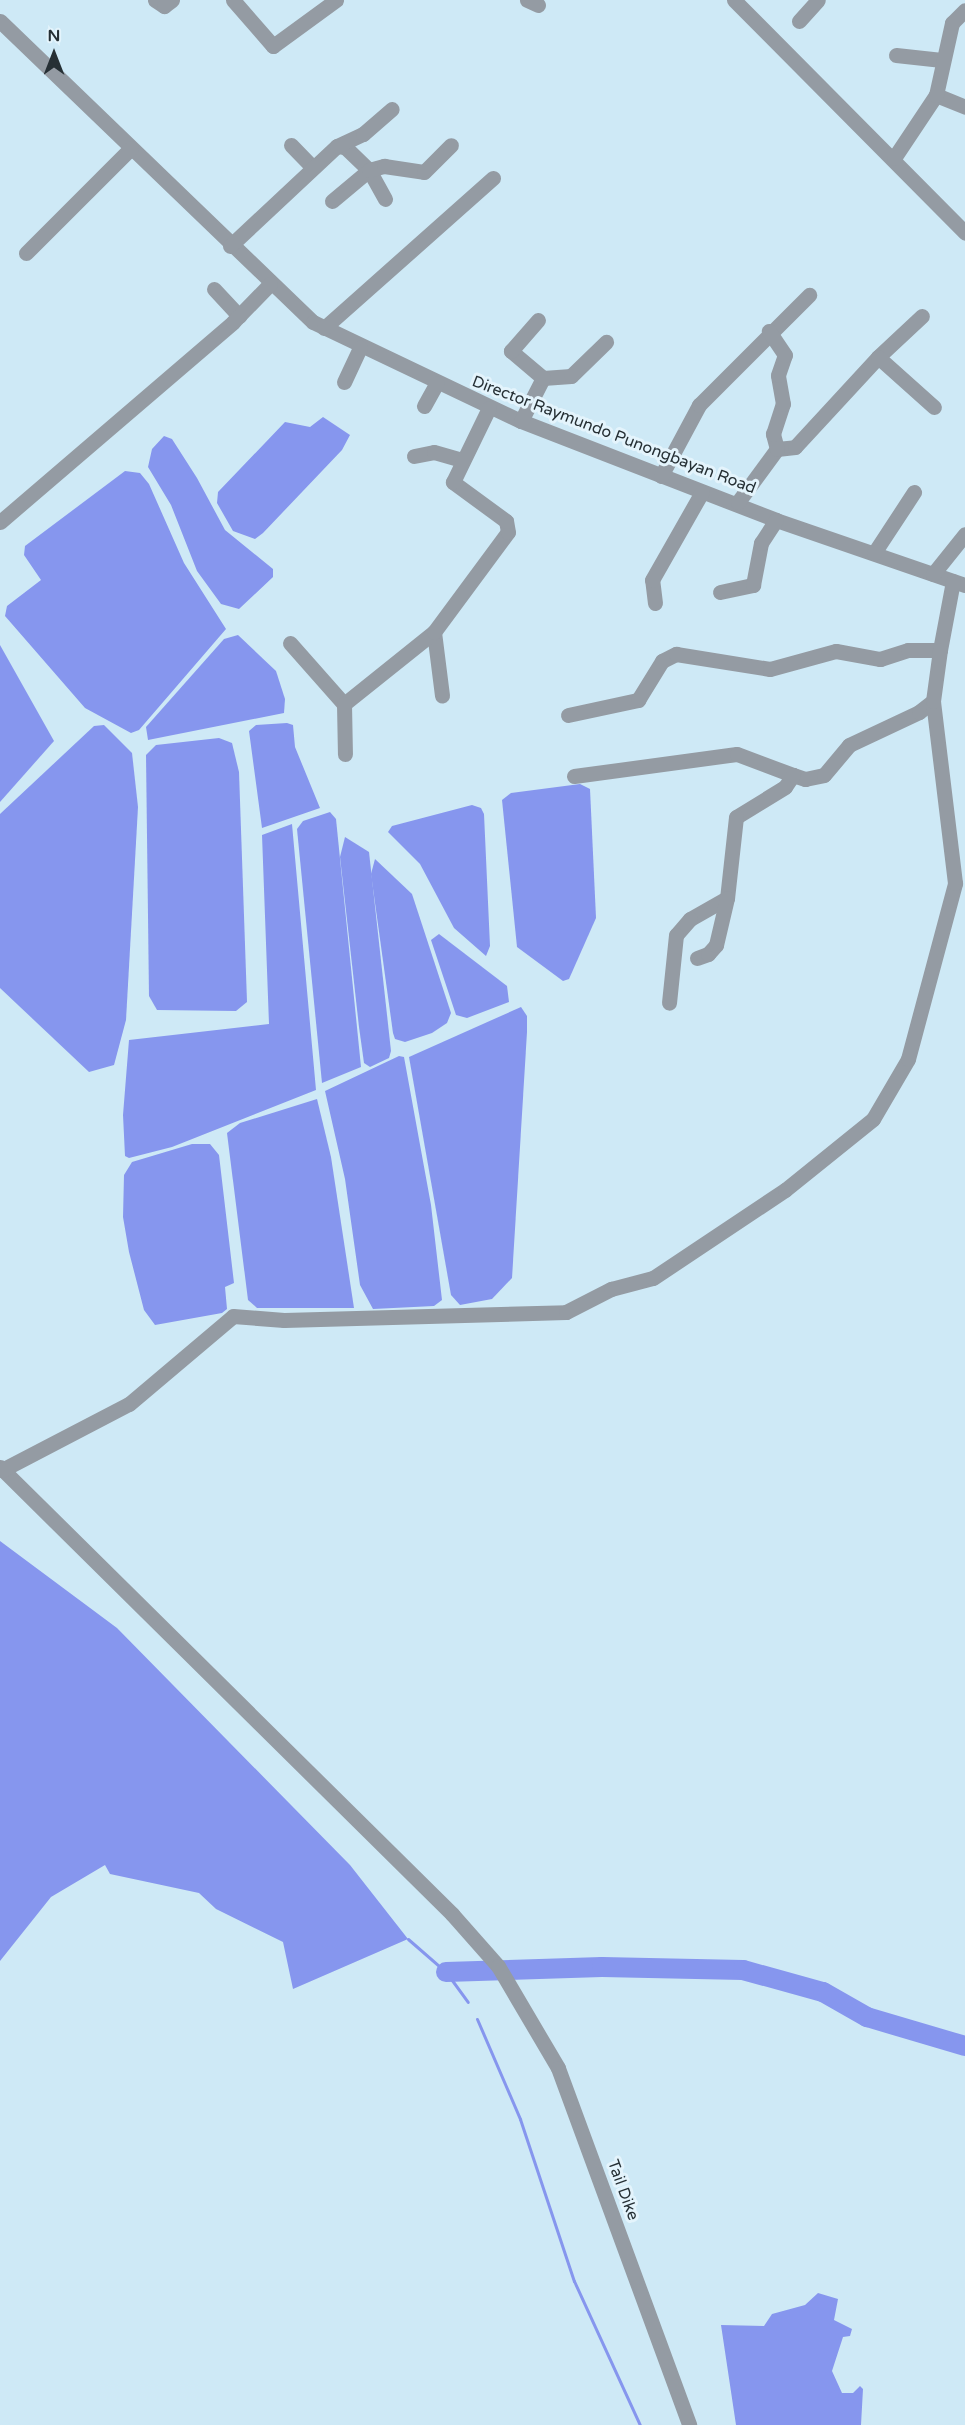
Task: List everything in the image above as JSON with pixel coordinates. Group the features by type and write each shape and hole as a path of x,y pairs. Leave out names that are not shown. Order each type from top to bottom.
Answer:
{"street":[{"path":"155,0 164,6 172,0"},
{"path":"233,0 273,46 336,0"},
{"path":"734,0 894,158 965,233"},
{"path":"799,21 818,0"},
{"path":"894,158 936,95 952,23 965,10"},
{"name":"Director Raymundo Punongbayan Road","path":"0,21 270,284 324,328 520,421 702,492 738,502 776,520 959,583"},
{"path":"896,55 942,60"},
{"path":"936,95 965,107"},
{"path":"230,246 312,167 337,146 363,134 392,109"},
{"path":"291,145 312,167"},
{"path":"332,201 369,170 384,166 420,173 451,145"},
{"path":"337,146 345,147 369,170 385,199"},
{"path":"26,253 131,148"},
{"path":"324,328 493,178"},
{"path":"0,522 239,316 270,284"},
{"path":"214,289 239,316"},
{"path":"661,476 699,405 769,331 809,296"},
{"path":"738,502 777,449 795,447 878,357 922,316"},
{"path":"538,320 511,351 543,378 571,376 606,342"},
{"path":"769,331 785,355 778,375 783,404 773,434 777,449"},
{"path":"344,382 360,347"},
{"path":"878,357 934,407"},
{"path":"520,421 543,378"},
{"path":"424,406 437,383"},
{"path":"344,704 434,632 508,532 506,521 454,484 462,460 489,408"},
{"path":"414,456 434,452 462,460"},
{"path":"655,603 652,580 702,492"},
{"path":"874,553 914,492"},
{"path":"720,592 753,585 761,543 776,520"},
{"path":"933,574 965,534"},
{"path":"1,1469 129,1404 233,1316 284,1320 566,1312 611,1289 670,1271 785,1190 873,1119 893,1091 922,1018 960,883 958,839 933,701 940,650 959,583"},
{"path":"434,632 442,695"},
{"path":"290,643 344,704 345,754"},
{"path":"568,715 638,700 662,661 676,654 770,669 836,651 880,659 908,650 940,650"},
{"path":"574,776 737,754 805,779 824,775 849,745 919,712 933,701"},
{"path":"697,958 708,954 716,945 727,898 736,817 785,787 793,775"},
{"path":"669,1003 676,935 690,919 727,898"},
{"name":"Tail Dike","path":"1,1469 452,1914 501,1971 558,2068 689,2425"}],"water":[{"path":"323,417 350,435 342,450 255,539 233,531 217,503 218,492 285,422 310,427"},
{"path":"164,436 172,439 197,478 225,530 273,569 273,577 239,609 221,604 197,571 171,505 148,467 152,449"},
{"path":"125,471 140,473 149,484 184,563 226,629 139,730 131,733 85,708 5,616 7,606 41,580 24,555 25,546"},
{"path":"238,635 276,671 285,699 284,713 148,740 146,727 224,639"},
{"path":"0,645 54,741 0,802"},
{"path":"287,723 293,725 295,747 320,808 262,828 249,731 256,725"},
{"path":"104,725 132,753 138,807 126,1020 114,1065 89,1072 0,988 0,814 94,726"},
{"path":"219,738 232,743 239,772 247,1002 236,1011 157,1010 149,996 146,755 156,745"},
{"path":"580,784 590,789 596,918 569,979 563,981 517,947 502,800 511,793"},
{"path":"472,805 481,808 484,814 490,946 486,956 454,928 420,864 388,832 392,826"},
{"path":"330,812 336,819 361,1067 322,1083 297,829 303,821"},
{"path":"292,824 316,1090 172,1147 129,1158 125,1156 123,1115 129,1040 269,1024 262,835"},
{"path":"345,837 369,852 391,1051 389,1058 370,1067 364,1063 340,857"},
{"path":"375,859 412,894 451,1013 447,1023 432,1033 405,1042 395,1039 393,1033 371,874"},
{"path":"439,934 507,986 509,1002 467,1018 456,1015 431,940"},
{"path":"521,1007 527,1016 527,1032 512,1278 492,1299 460,1305 451,1295 409,1057"},
{"path":"399,1056 404,1057 431,1205 442,1300 434,1306 373,1309 360,1285 345,1179 325,1091"},
{"path":"317,1099 331,1157 354,1308 257,1308 248,1300 227,1133 240,1123"},
{"path":"192,1144 210,1144 219,1155 234,1283 225,1287 227,1309 222,1313 155,1325 144,1310 129,1252 123,1217 124,1175 132,1162"},
{"path":"0,1541 117,1628 350,1865 408,1939 293,1989 283,1942 216,1909 199,1893 110,1874 105,1865 51,1897 0,1961"},
{"path":"818,2293 838,2299 834,2320 852,2329 850,2336 843,2337 832,2371 842,2393 853,2393 860,2386 863,2389 861,2425 736,2425 721,2325 764,2326 772,2314 805,2305"}],"waterway":[{"path":"408,1939 446,1972 468,2002"},
{"path":"446,1972 602,1967 743,1970 823,1992 867,2017 965,2046"},
{"path":"477,2019 520,2119 574,2281 640,2425"}]}
